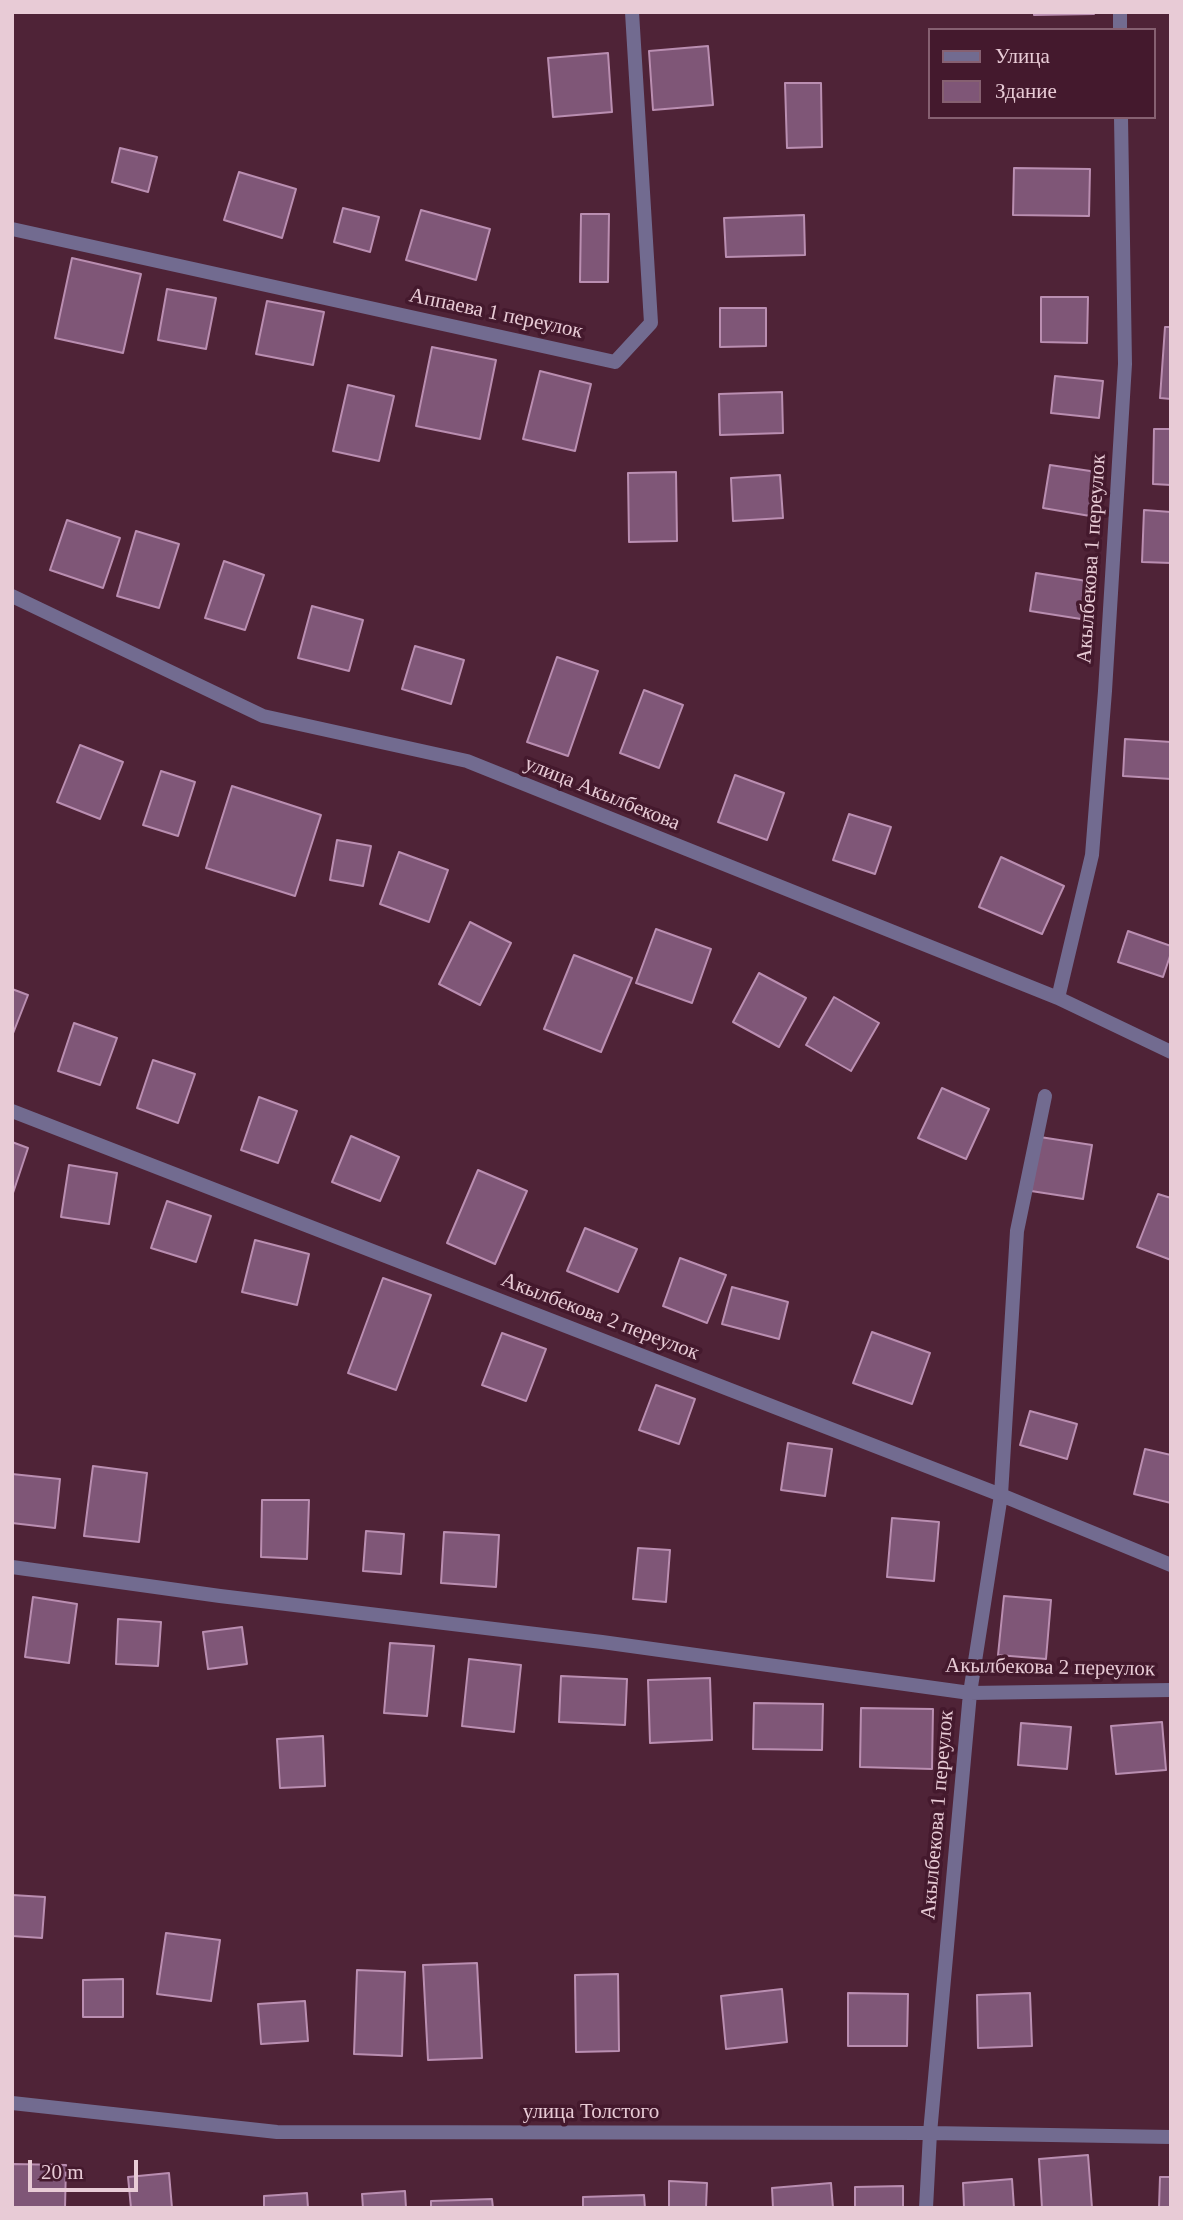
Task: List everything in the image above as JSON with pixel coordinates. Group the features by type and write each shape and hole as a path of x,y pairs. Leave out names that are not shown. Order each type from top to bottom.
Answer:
{"street":[{"name":"Аппаева 1 переулок","path":"12,229 615,362 652,323 632,12"},
{"name":"Акылбекова 1 переулок","path":"1058,998 1092,855 1105,691 1125,364 1121,119"},
{"name":"улица Акылбекова","path":"12,596 263,716 467,761 1058,998 1171,1052"},
{"name":"Акылбекова 1 переулок","path":"926,2208 930,2133 970,1693 1001,1495 1017,1231 1045,1096"},
{"name":"Акылбекова 2 переулок","path":"12,1111 1001,1495 1171,1565"},
{"name":"Акылбекова 2 переулок","path":"12,1567 220,1596 616,1644 970,1693 1171,1690"},
{"name":"улица Толстого","path":"12,2103 277,2132 930,2133 1171,2137"}],"building":[{"path":"1034,12 1094,12 1094,14 1034,15"},
{"path":"708,46 713,105 653,110 649,51"},
{"path":"608,53 612,112 553,117 548,58"},
{"path":"785,83 821,83 822,147 787,148"},
{"path":"120,148 157,157 148,192 112,182"},
{"path":"1014,168 1090,169 1089,216 1013,215"},
{"path":"239,172 296,189 282,238 224,220"},
{"path":"343,208 379,217 370,252 334,242"},
{"path":"421,210 490,229 476,280 406,260"},
{"path":"581,214 609,214 608,282 580,282"},
{"path":"804,215 805,255 726,257 724,218"},
{"path":"72,258 141,274 123,353 55,338"},
{"path":"167,289 216,298 206,349 158,340"},
{"path":"1041,297 1088,297 1087,343 1041,342"},
{"path":"267,301 324,312 313,365 256,354"},
{"path":"720,308 766,308 766,346 720,347"},
{"path":"1165,327 1171,327 1171,399 1160,398"},
{"path":"432,347 496,360 480,439 416,426"},
{"path":"540,371 591,384 575,451 523,439"},
{"path":"1055,376 1103,381 1099,418 1051,413"},
{"path":"348,385 394,396 379,461 333,451"},
{"path":"782,392 783,433 720,435 719,394"},
{"path":"1154,429 1171,429 1171,485 1153,484"},
{"path":"1050,465 1097,472 1090,516 1043,508"},
{"path":"676,472 677,541 629,542 628,473"},
{"path":"780,475 783,518 733,521 731,478"},
{"path":"1144,510 1171,512 1171,563 1142,562"},
{"path":"67,520 120,538 103,588 50,570"},
{"path":"136,531 179,544 159,608 117,596"},
{"path":"224,561 264,575 245,630 205,618"},
{"path":"1036,573 1087,581 1081,619 1030,611"},
{"path":"312,606 363,620 349,671 298,658"},
{"path":"415,646 464,660 451,704 402,689"},
{"path":"557,657 598,671 568,756 527,742"},
{"path":"644,690 683,705 659,768 620,753"},
{"path":"1125,739 1171,742 1171,779 1123,776"},
{"path":"80,745 123,762 100,819 57,802"},
{"path":"161,771 195,782 178,836 143,825"},
{"path":"735,775 784,793 767,840 718,822"},
{"path":"232,786 321,815 295,896 206,868"},
{"path":"849,814 891,827 875,874 833,860"},
{"path":"337,840 371,846 363,886 330,880"},
{"path":"399,852 448,870 429,922 380,904"},
{"path":"1001,857 1064,886 1042,934 979,907"},
{"path":"470,922 511,943 480,1005 439,984"},
{"path":"656,929 711,949 692,1003 636,983"},
{"path":"1128,931 1171,946 1163,977 1118,962"},
{"path":"574,955 632,978 601,1052 544,1029"},
{"path":"759,973 806,998 779,1047 733,1022"},
{"path":"12,989 28,995 12,1036"},
{"path":"834,997 879,1023 851,1071 806,1045"},
{"path":"74,1023 117,1038 100,1085 58,1071"},
{"path":"153,1060 195,1074 178,1123 137,1108"},
{"path":"942,1088 989,1109 966,1159 918,1138"},
{"path":"259,1097 297,1111 278,1163 241,1150"},
{"path":"351,1136 399,1157 380,1201 332,1182"},
{"path":"1040,1137 1092,1145 1083,1199 1031,1191"},
{"path":"12,1142 28,1148 13,1193 12,1193"},
{"path":"69,1165 117,1173 109,1224 61,1217"},
{"path":"478,1170 527,1191 495,1264 447,1243"},
{"path":"1158,1194 1171,1198 1171,1260 1137,1247"},
{"path":"167,1201 211,1216 196,1262 151,1248"},
{"path":"585,1228 637,1249 618,1292 567,1271"},
{"path":"255,1240 309,1254 297,1305 242,1292"},
{"path":"680,1258 726,1275 707,1323 663,1306"},
{"path":"383,1278 431,1295 396,1390 348,1373"},
{"path":"732,1287 788,1302 779,1339 722,1324"},
{"path":"872,1332 930,1353 912,1404 853,1383"},
{"path":"502,1333 546,1349 526,1401 482,1385"},
{"path":"656,1385 695,1399 679,1444 639,1430"},
{"path":"1030,1411 1077,1424 1067,1459 1020,1445"},
{"path":"788,1443 832,1449 825,1496 781,1490"},
{"path":"1145,1449 1171,1455 1171,1503 1134,1494"},
{"path":"93,1466 147,1473 139,1542 84,1536"},
{"path":"12,1474 60,1479 55,1528 12,1523"},
{"path":"262,1500 309,1500 307,1559 261,1557"},
{"path":"892,1518 939,1522 934,1581 887,1577"},
{"path":"366,1531 404,1534 401,1574 363,1571"},
{"path":"444,1532 499,1535 496,1587 441,1583"},
{"path":"638,1548 670,1550 666,1602 633,1599"},
{"path":"1004,1596 1051,1600 1046,1659 998,1655"},
{"path":"33,1597 77,1604 69,1663 25,1657"},
{"path":"118,1619 161,1622 158,1666 116,1664"},
{"path":"242,1627 247,1664 208,1669 203,1632"},
{"path":"390,1643 434,1646 427,1716 384,1713"},
{"path":"469,1659 521,1665 514,1732 462,1726"},
{"path":"561,1676 627,1679 625,1725 559,1722"},
{"path":"710,1678 712,1740 650,1743 648,1680"},
{"path":"754,1703 823,1704 822,1750 753,1749"},
{"path":"861,1708 933,1709 932,1769 860,1767"},
{"path":"1162,1722 1166,1770 1116,1774 1111,1726"},
{"path":"1021,1723 1071,1727 1067,1769 1018,1765"},
{"path":"323,1736 325,1786 280,1788 277,1739"},
{"path":"12,1895 45,1897 42,1938 12,1936"},
{"path":"166,1933 220,1940 211,2001 157,1994"},
{"path":"477,1963 482,2058 428,2060 423,1965"},
{"path":"357,1970 405,1972 402,2056 354,2054"},
{"path":"618,1974 619,2051 576,2052 575,1975"},
{"path":"123,1979 123,2017 83,2017 83,1980"},
{"path":"782,1989 787,2042 726,2049 721,1996"},
{"path":"848,1993 908,1994 907,2046 848,2046"},
{"path":"1030,1993 1032,2046 978,2048 977,1995"},
{"path":"305,2001 308,2041 261,2044 258,2004"},
{"path":"1088,2155 1092,2208 1042,2208 1039,2159"},
{"path":"12,2164 66,2165 65,2208 12,2208"},
{"path":"169,2173 172,2208 131,2208 128,2177"},
{"path":"1160,2177 1171,2177 1171,2208 1159,2208"},
{"path":"1012,2179 1014,2208 964,2208 963,2183"},
{"path":"669,2181 707,2183 706,2208 669,2208"},
{"path":"831,2183 833,2208 773,2208 772,2188"},
{"path":"903,2186 903,2208 855,2208 855,2187"},
{"path":"405,2191 406,2208 363,2208 362,2194"},
{"path":"307,2193 308,2208 264,2208 264,2196"},
{"path":"644,2195 645,2208 583,2208 583,2197"},
{"path":"492,2199 493,2208 431,2208 431,2201"}]}
